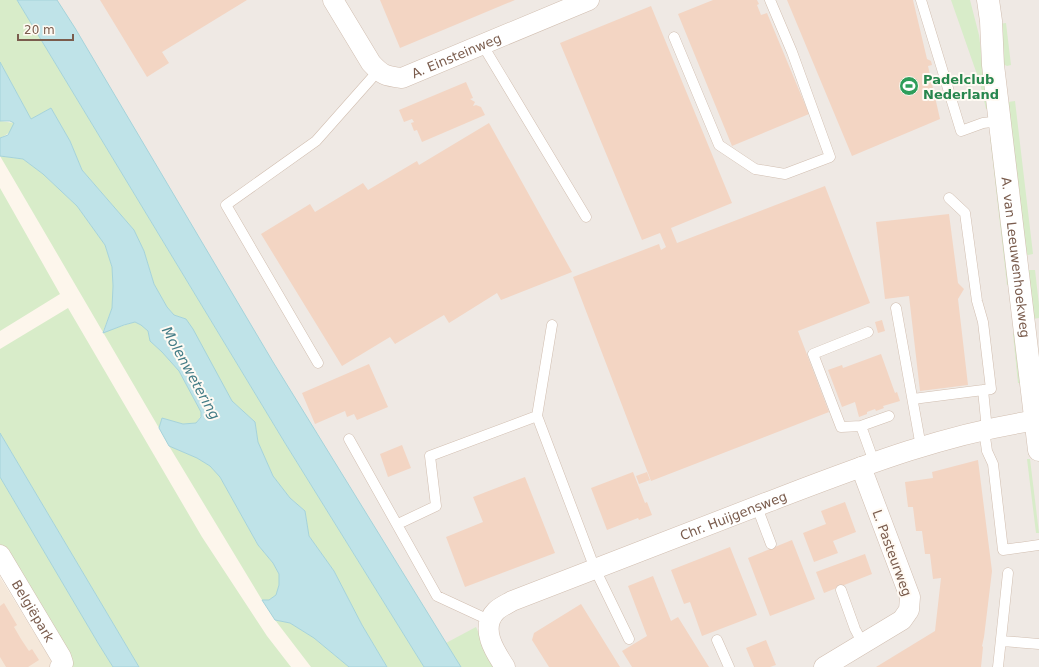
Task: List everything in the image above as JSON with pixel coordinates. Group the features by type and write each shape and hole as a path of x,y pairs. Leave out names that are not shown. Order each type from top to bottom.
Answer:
{"street":[{"name":"A. Einsteinweg","path":"332,0 371,63 387,76 402,78 589,0"},
{"name":"A. van Leeuwenhoekweg","path":"974,0 993,65"},
{"name":"A. van Leeuwenhoekweg","path":"988,0 991,21 993,65 1037,420 1039,450"},
{"name":"Chr. Huijgensweg","path":"491,620 495,612 512,601 868,464 963,434 1037,420"},
{"name":"L. Pasteurweg","path":"824,667 902,620 909,610 910,597 868,464"},
{"name":"Belgiëpark","path":"0,555 62,657 63,663 60,667"},
{"path":"491,620 488,625 490,639 496,653 505,667"}],"lane":[{"path":"674,37 719,145 755,169 785,174 830,157 792,52 770,0"},
{"path":"921,0 960,130 983,123 1000,121"},
{"path":"482,44 586,218"},
{"path":"318,362 226,205 316,141 378,70"},
{"path":"913,399 991,389 983,322 977,301 965,212 949,198"},
{"path":"896,308 921,447"},
{"path":"552,325 537,416 595,569 629,639"},
{"path":"868,332 813,354 841,427 861,426 889,416"},
{"path":"983,390 987,452 993,464 1003,550 1039,545"},
{"path":"398,524 436,506 430,456 537,416"},
{"path":"861,426 868,464"},
{"path":"350,438 437,596 491,620"},
{"path":"757,507 771,544"},
{"path":"998,667 1002,641 1008,573"},
{"path":"841,590 855,629 863,644"},
{"path":"717,640 729,667"},
{"path":"1002,641 1039,644"}],"shaded area":[{"path":"55,0 1039,0 1039,667 443,667"},
{"path":"0,577 55,667 0,667"}],"green space":[{"path":"0,0 17,0 285,443 424,667 387,667 362,625 334,571 309,536 305,511 290,498 273,476 258,442 255,422 232,401 186,319 174,315 167,307 154,284 144,251 134,230 82,170 70,141 51,108 31,119 0,62"},
{"path":"951,0 970,0 979,35 988,109 986,109 980,83"},
{"path":"1006,23 1011,65 1007,66 1003,64 998,24"},
{"path":"1015,101 1033,254 1028,255 1026,254 1008,102"},
{"path":"0,121 14,123 9,132 0,138"},
{"path":"990,137 993,137 1010,285 1007,285"},
{"path":"0,156 23,159 43,174 77,206 105,245 112,267 112,308 103,332 135,322 148,331 150,341 179,371 201,412 201,416 196,423 183,424 162,418 159,428"},
{"path":"0,188 60,294 0,331"},
{"path":"1029,270 1035,270 1039,305 1039,318 1033,319 1027,273"},
{"path":"68,308 202,537 267,636 291,667 139,667 0,433 0,349"},
{"path":"1015,333 1021,383 1018,383 1013,334"},
{"path":"169,446 197,458 210,466 220,477 258,545 273,563 279,574 279,585 276,595 269,600 262,600"},
{"path":"1027,459 1030,459 1039,533 1036,533"},
{"path":"0,477 113,667 73,667 55,632 0,544"},
{"path":"275,620 290,623 314,638 349,667 311,667"},
{"path":"476,627 494,667 461,667 446,643"}],"water":[{"path":"17,0 57,0 273,362 461,667 424,667 285,443"},
{"name":"Molenwetering","path":"0,62 31,119 51,108 70,141 82,170 134,230 144,251 154,284 167,307 174,315 186,319 193,329 232,401 255,422 258,442 273,476 290,498 305,511 309,536 334,571 362,625 387,667 349,667 314,638 290,623 275,620 262,600 269,600 276,595 279,585 279,574 273,563 258,545 220,477 210,466 197,458 169,446 159,428 162,418 183,424 196,423 201,417 201,412 179,371 150,341 148,331 135,322 103,333 112,308 113,286 112,267 105,245 77,206 43,174 23,159 0,156 0,138 8,135 14,123 10,121 0,121"},
{"path":"0,433 139,667 113,667 98,643 0,477"}],"building":[{"path":"100,0 247,0 162,52 169,63 147,77"},
{"path":"380,0 515,0 400,48"},
{"path":"713,0 757,0 759,4 757,5 761,15 767,13 809,114 732,146 678,14"},
{"path":"787,0 913,0 927,59 931,61 932,65 928,66 940,119 852,156"},
{"path":"651,6 732,203 671,228 677,243 825,186 870,303 798,331 829,412 651,481 573,277 659,244 661,250 666,247 660,233 642,240 560,43"},
{"path":"466,82 473,98 470,99 475,102 473,106 476,105 481,107 485,115 422,142 417,130 414,131 411,123 414,122 412,119 404,122 399,110"},
{"path":"489,123 572,272 501,300 497,293 449,323 444,315 395,344 390,337 342,366 261,234 310,204 315,212 363,183 368,190 417,161 419,165"},
{"path":"949,214 958,283 964,289 958,299 968,385 920,391 909,296 885,299 876,222"},
{"path":"882,320 885,331 878,333 875,322"},
{"path":"881,354 895,393 897,392 900,401 883,406 884,408 876,411 875,409 867,412 867,414 859,417 855,402 842,407 828,370 842,365 843,368"},
{"path":"369,364 388,407 357,420 354,414 347,417 345,411 315,424 302,393"},
{"path":"402,445 411,468 388,477 380,454"},
{"path":"978,460 992,571 982,646 981,667 876,667 935,631 941,578 933,579 930,554 925,554 922,531 916,531 913,507 908,507 905,482 933,478 932,472"},
{"path":"633,472 645,503 647,502 652,515 639,520 638,518 607,530 591,488"},
{"path":"647,472 650,480 639,484 636,476"},
{"path":"525,477 555,553 465,587 446,537 483,522 473,497"},
{"path":"845,502 856,532 833,541 838,553 814,562 803,533 826,524 821,511"},
{"path":"792,540 815,599 770,616 748,558"},
{"path":"730,547 757,615 702,636 690,602 684,604 671,570"},
{"path":"865,554 872,574 824,593 816,572"},
{"path":"653,576 671,621 678,617 709,667 632,667 622,651 647,636 628,586"},
{"path":"4,603 17,625 14,627 21,639 29,651 32,649 39,660 28,667 6,667 0,657 0,606"},
{"path":"581,604 620,667 549,667 532,640 534,633"},
{"path":"766,640 776,665 770,667 754,667 746,648"}],"place":[{"name":"Padelclub Nederland","path":"909,86"}]}
